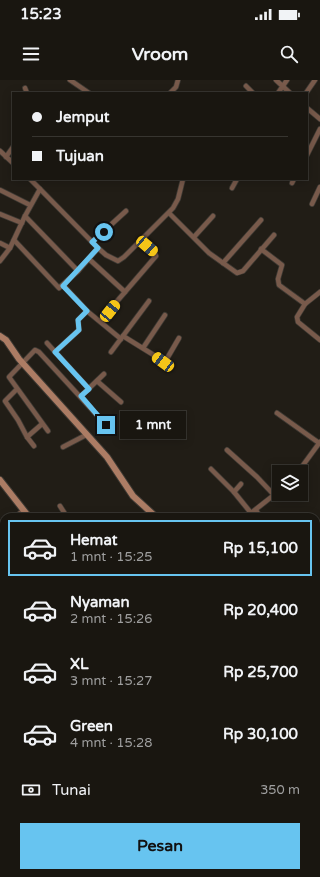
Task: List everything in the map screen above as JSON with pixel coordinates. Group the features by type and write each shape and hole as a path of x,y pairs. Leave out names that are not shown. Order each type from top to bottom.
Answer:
{"street":[{"path":"70,80 88,92"},
{"path":"171,92 176,87 178,80"},
{"path":"276,80 289,92"},
{"path":"279,92 287,80"},
{"path":"307,92 315,80"},
{"path":"246,86 252,92"},
{"path":"308,109 320,119"},
{"path":"308,153 320,129"},
{"path":"6,157 12,148"},
{"path":"0,151 12,162"},
{"path":"31,180 98,248 110,258 118,261 169,213 176,204 183,180"},
{"path":"232,188 236,180"},
{"path":"312,204 320,187"},
{"path":"0,261 10,248 30,206 40,189"},
{"path":"0,190 30,206"},
{"path":"92,242 126,211"},
{"path":"169,213 234,272 239,273 274,235"},
{"path":"0,214 22,222"},
{"path":"25,216 78,271"},
{"path":"194,237 213,216"},
{"path":"223,263 261,220"},
{"path":"14,240 57,287 63,286 98,248"},
{"path":"100,321 156,256 154,251 141,240"},
{"path":"0,243 10,248"},
{"path":"261,249 283,266 278,279 280,285 305,304"},
{"path":"89,259 125,292"},
{"path":"63,286 87,311 100,321 122,337 165,362 179,338"},
{"path":"320,292 305,304 297,321 320,340"},
{"path":"112,352 149,301"},
{"path":"55,352 79,330 78,320 87,311"},
{"path":"143,348 165,315"},
{"path":"0,336 6,340 86,435 107,457 133,496 152,513"},
{"path":"47,343 89,389"},
{"path":"48,432 9,377 33,351 37,350 81,396 106,425"},
{"path":"81,396 104,374"},
{"path":"97,381 121,402"},
{"path":"17,389 5,401 34,446"},
{"path":"277,413 320,442 303,465"},
{"path":"27,437 42,424"},
{"path":"62,447 86,435"},
{"path":"227,450 257,477 272,494"},
{"path":"211,469 234,492 250,513"},
{"path":"0,481 26,513"},
{"path":"234,492 241,484"},
{"path":"252,513 272,498"},
{"path":"60,506 64,513"},
{"path":"20,513 24,510"}],"route":[{"path":"104,232 92,242 98,248 63,286 87,311 78,320 79,330 55,352 89,389 81,396 106,425"}]}
